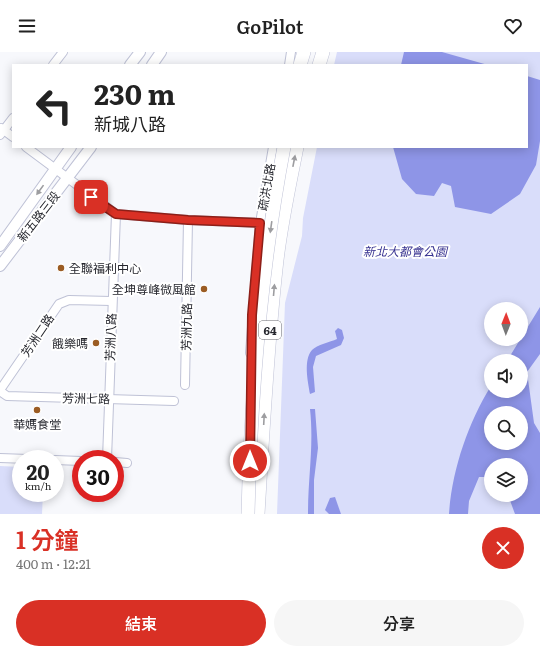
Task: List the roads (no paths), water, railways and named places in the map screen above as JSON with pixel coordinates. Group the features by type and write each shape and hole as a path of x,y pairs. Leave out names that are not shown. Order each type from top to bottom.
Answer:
{"highway":[{"path":"300,64 302,52"},
{"path":"312,64 315,52"},
{"path":"320,64 323,52"},
{"name":"64","path":"248,514 254,378 265,270 284,148"},
{"name":"64","path":"258,514 267,367 276,268 283,215 297,148"}],"street":[{"path":"54,64 63,52"},
{"path":"131,64 140,52"},
{"path":"153,64 161,52"},
{"path":"288,64 291,52"},
{"path":"12,119 1,131 12,136"},
{"path":"27,148 116,214 188,220 260,223"},
{"name":"新五路三段","path":"0,246 70,148"},
{"name":"新五路三段","path":"0,266 90,148"},
{"name":"疏洪北路","path":"248,514 250,353 260,223 273,148"},
{"name":"芳洲八路","path":"107,450 111,300 116,214"},
{"name":"芳洲九路","path":"185,385 188,220"},
{"name":"芳洲二路","path":"0,391 59,304 69,300 111,300"},
{"name":"芳洲七路","path":"0,391 7,396 174,401"},
{"path":"0,458 12,458"}],"water":[{"path":"404,52 442,52 484,64 401,64"},
{"path":"528,76 540,80 540,141 536,165 520,194 491,214 455,207 451,186 442,183 434,196 416,194 402,179 393,148 528,148"},
{"path":"540,307 540,354 528,371 528,354 511,354 516,346 528,346 528,327"},
{"path":"338,328 342,330 344,338 341,345 316,356 313,367 315,392 310,394 307,371 309,354 317,347 337,339 335,331"},
{"path":"528,379 534,423 540,433 540,514 515,514 511,502 528,502 528,458 484,458 484,477 479,477 469,501 468,514 449,514 454,481 462,447 484,398 528,398"},
{"path":"310,409 315,409 318,448 314,480 314,514 308,514 311,449"},
{"path":"335,497 341,514 329,514 325,510 330,498"}],"place":[{"name":"全聯福利中心","path":"61,268"},
{"name":"全坤尊峰微風館","path":"204,289"},
{"name":"餓樂嗎","path":"96,343"},
{"name":"華媽食堂","path":"37,410"}],"park label":[{"name":"新北大都會公園","path":"405,251"}]}
